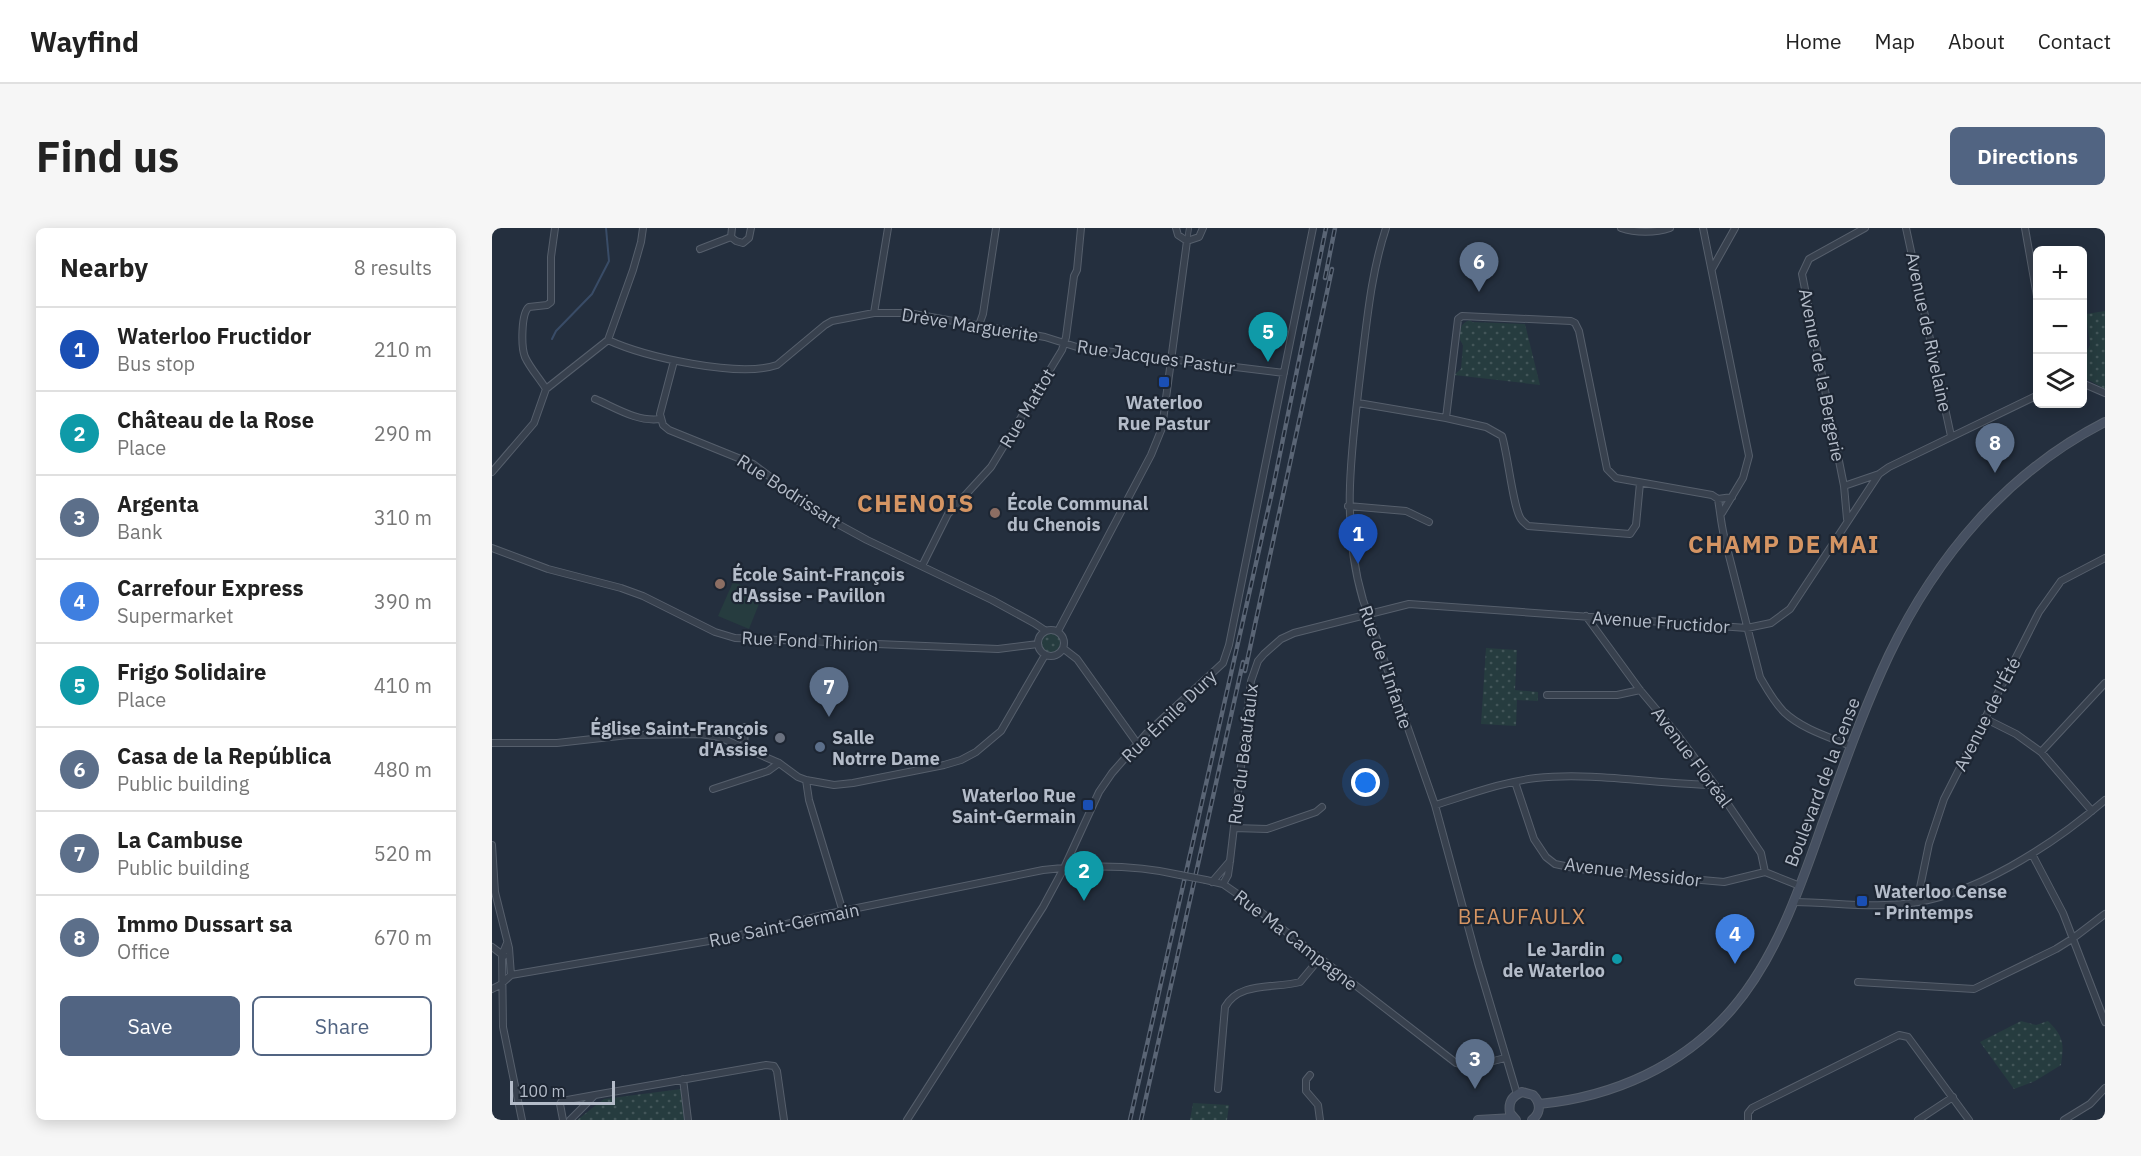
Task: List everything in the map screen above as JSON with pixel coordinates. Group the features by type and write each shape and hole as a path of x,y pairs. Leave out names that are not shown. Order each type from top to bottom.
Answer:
{"main road":[{"name":"Boulevard de la Cense","path":"1539,1104 1585,1097 1641,1078 1695,1045 1721,1021 1749,986 1762,965 1794,902 1851,746 1890,654 1916,606 1954,548 1997,498 2021,476 2069,441 2105,422"},
{"path":"1492,1118 1509,1107 1510,1102 1522,1092 1533,1095 1539,1104 1537,1119"},
{"path":"1478,1120 1515,1119 1509,1107"}],"street":[{"path":"546,389 526,357 524,313 530,307 547,305 551,302 551,257 555,228"},
{"path":"492,472 534,423 546,389 608,340 633,270 643,228"},
{"path":"731,237 732,228"},
{"path":"731,237 743,243 749,238 751,228"},
{"path":"874,313 888,228"},
{"path":"979,325 983,314 996,228"},
{"name":"Rue Mattot","path":"922,566 948,514 992,467 1065,344 1081,228"},
{"path":"1176,228 1178,235 1187,241"},
{"path":"1058,631 1156,442 1164,415 1189,228"},
{"path":"1187,241 1199,237 1203,228"},
{"name":"Rue Émile Dury","path":"908,1120 1043,907 1064,868 1098,792 1137,743 1218,669 1226,656 1313,228"},
{"name":"Rue de l'Infante","path":"1386,228 1370,300 1348,506 1356,573 1367,614 1435,805 1517,1094"},
{"path":"1621,228 1628,231 1662,231 1670,228"},
{"path":"1703,228 1748,450 1747,470 1722,513"},
{"path":"1712,270 1735,228"},
{"name":"Avenue de la Bergerie","path":"1847,519 1844,486 1802,274 1809,259 1864,228"},
{"name":"Avenue de Rivelaine","path":"1906,228 1951,436"},
{"path":"2025,228 2037,300"},
{"path":"700,249 731,237"},
{"name":"Drève Marguerite","path":"608,340 674,361 729,368 768,368 777,366 832,321 874,313 908,313 1046,337 1065,344"},
{"path":"1446,418 1458,319 1462,316 1571,321 1578,326 1607,470 1616,478 1712,495 1718,499 1722,513 1722,528 1760,677 1770,695 1784,712 1804,725 1851,746"},
{"name":"Rue Jacques Pastur","path":"1065,344 1080,348 1284,373"},
{"path":"660,419 674,361"},
{"path":"2087,385 2105,393"},
{"name":"Avenue Fructidor","path":"1844,486 1879,474 2033,397"},
{"name":"Rue Bodrissart","path":"595,399 635,417 648,420 660,419 669,430 753,464 791,496 814,511 867,540 1009,609 1046,631"},
{"path":"1358,403 1491,428 1502,436 1507,450 1517,509 1521,519 1528,526 1630,534 1636,525 1640,483"},
{"path":"492,465 500,464"},
{"name":"Avenue Fructidor","path":"1367,614 1409,604 1747,628 1771,622 1790,609 1847,519 1879,474"},
{"path":"1718,499 1732,497"},
{"path":"1348,506 1406,511 1430,522"},
{"name":"Rue Fond Thirion","path":"492,548 548,569 643,596 715,632 735,638 998,649 1038,644"},
{"name":"Avenue de l'Été","path":"1917,902 1936,821 1952,781 2039,612 2061,581 2105,558"},
{"name":"Rue du Beaufaulx","path":"1223,884 1228,875 1230,861 1251,681 1258,662 1270,647 1294,633 1367,614"},
{"name":"Avenue Floréal","path":"1586,616 1640,690 1715,785 1761,853 1765,872"},
{"path":"1058,631 1046,631 1040,636 1039,648 1045,655 1054,656 1064,649"},
{"path":"1058,631 1063,637 1064,649 1077,659 1137,743"},
{"path":"492,742 557,743 628,735 718,736 806,780 834,785 853,783 944,765 970,755 987,744 1001,731 1045,655"},
{"path":"2041,752 2105,682"},
{"path":"1547,695 1617,695 1640,690"},
{"path":"1984,718 2016,734 2041,752 2092,811"},
{"path":"744,748 745,727"},
{"path":"713,789 768,771 778,764"},
{"path":"1435,805 1536,778 1575,777 1715,785"},
{"path":"806,780 809,800 843,912"},
{"name":"Avenue Messidor","path":"1515,782 1534,839 1546,857 1555,864 1579,869 1724,882 1765,872"},
{"path":"1794,902 1885,905 1917,902 1943,896 2032,854 2061,836 2105,800"},
{"path":"1234,828 1267,829 1316,812 1322,807"},
{"path":"492,845 493,888 507,943 511,975 492,989"},
{"path":"2032,854 2063,914 2105,1022"},
{"path":"1209,881 1230,861"},
{"name":"Rue Ma Campagne","path":"1064,868 1136,867 1223,884 1456,1063 1470,1067 1505,1058"},
{"name":"Rue Saint-Germain","path":"511,975 683,946 992,880 1064,868"},
{"path":"1765,872 1800,886"},
{"path":"1858,982 1974,989 2072,939 2105,914"},
{"path":"507,943 502,955 503,1027 522,1120"},
{"path":"492,947 510,960"},
{"path":"1218,1089 1225,1007 1231,998 1245,990 1300,982 1320,958"},
{"path":"1748,1120 1748,1113 1752,1108 1904,1034 1969,1120"},
{"path":"562,1120 560,1104 562,1101 766,1065 774,1066 777,1071 784,1120"},
{"path":"1310,1075 1306,1080 1305,1091 1318,1105 1320,1120"},
{"path":"683,1079 688,1120"},
{"path":"2064,1120 2090,1104 2105,1088"},
{"path":"570,1120 595,1095"},
{"path":"1918,1120 1953,1097"}],"green space":[{"path":"2105,311 2105,389 2087,379 2087,351 2090,345 2087,314"},
{"path":"1470,320 1472,322 1525,324 1540,385 1454,375 1461,369 1463,345 1460,340 1461,328"},
{"path":"733,582 763,594 749,629 718,616"},
{"path":"1051,633 1058,636 1061,643 1058,650 1051,653 1044,650 1041,643 1044,636"},
{"path":"1486,648 1517,650 1515,690 1538,692 1538,701 1517,700 1516,726 1481,724"},
{"path":"2021,1021 2036,1025 2048,1021 2062,1041 2062,1057 2061,1065 2035,1081 2014,1089 1980,1042"},
{"path":"681,1089 684,1120 577,1120 604,1099"},
{"path":"1193,1103 1229,1105 1227,1120 1190,1120"}],"waterway":[{"path":"552,339 556,331 592,294 609,261 606,228"}],"railway":[{"path":"1130,1120 1273,488 1326,228"},
{"path":"1325,278 1335,228"},
{"path":"1245,671 1332,269"},
{"path":"1141,1120 1243,662"}],"place":[{"name":"Casa de la República","path":"1479,292"},
{"name":"Frigo Solidaire","path":"1268,362"},
{"name":"Waterloo Rue Pastur","path":"1164,382"},
{"name":"Immo Dussart sa","path":"1995,473"},
{"name":"École Communal du Chenois","path":"995,513"},
{"name":"Waterloo Fructidor","path":"1358,564"},
{"name":"École Saint-François d'Assise - Pavillon","path":"720,584"},
{"name":"La Cambuse","path":"829,717"},
{"name":"Église Saint-François d'Assise","path":"780,738"},
{"name":"Salle Notrre Dame","path":"820,747"},
{"name":"Waterloo Rue Saint-Germain","path":"1088,805"},
{"name":"Château de la Rose","path":"1084,901"},
{"name":"Waterloo Cense - Printemps","path":"1862,901"},
{"name":"Le Jardin de Waterloo","path":"1617,959"},
{"name":"Carrefour Express","path":"1735,964"},
{"name":"Argenta","path":"1475,1089"}],"district":[{"name":"CHENOIS","path":"916,503"},
{"name":"CHAMP DE MAI","path":"1784,544"},
{"name":"BEAUFAULX","path":"1522,916"}]}
